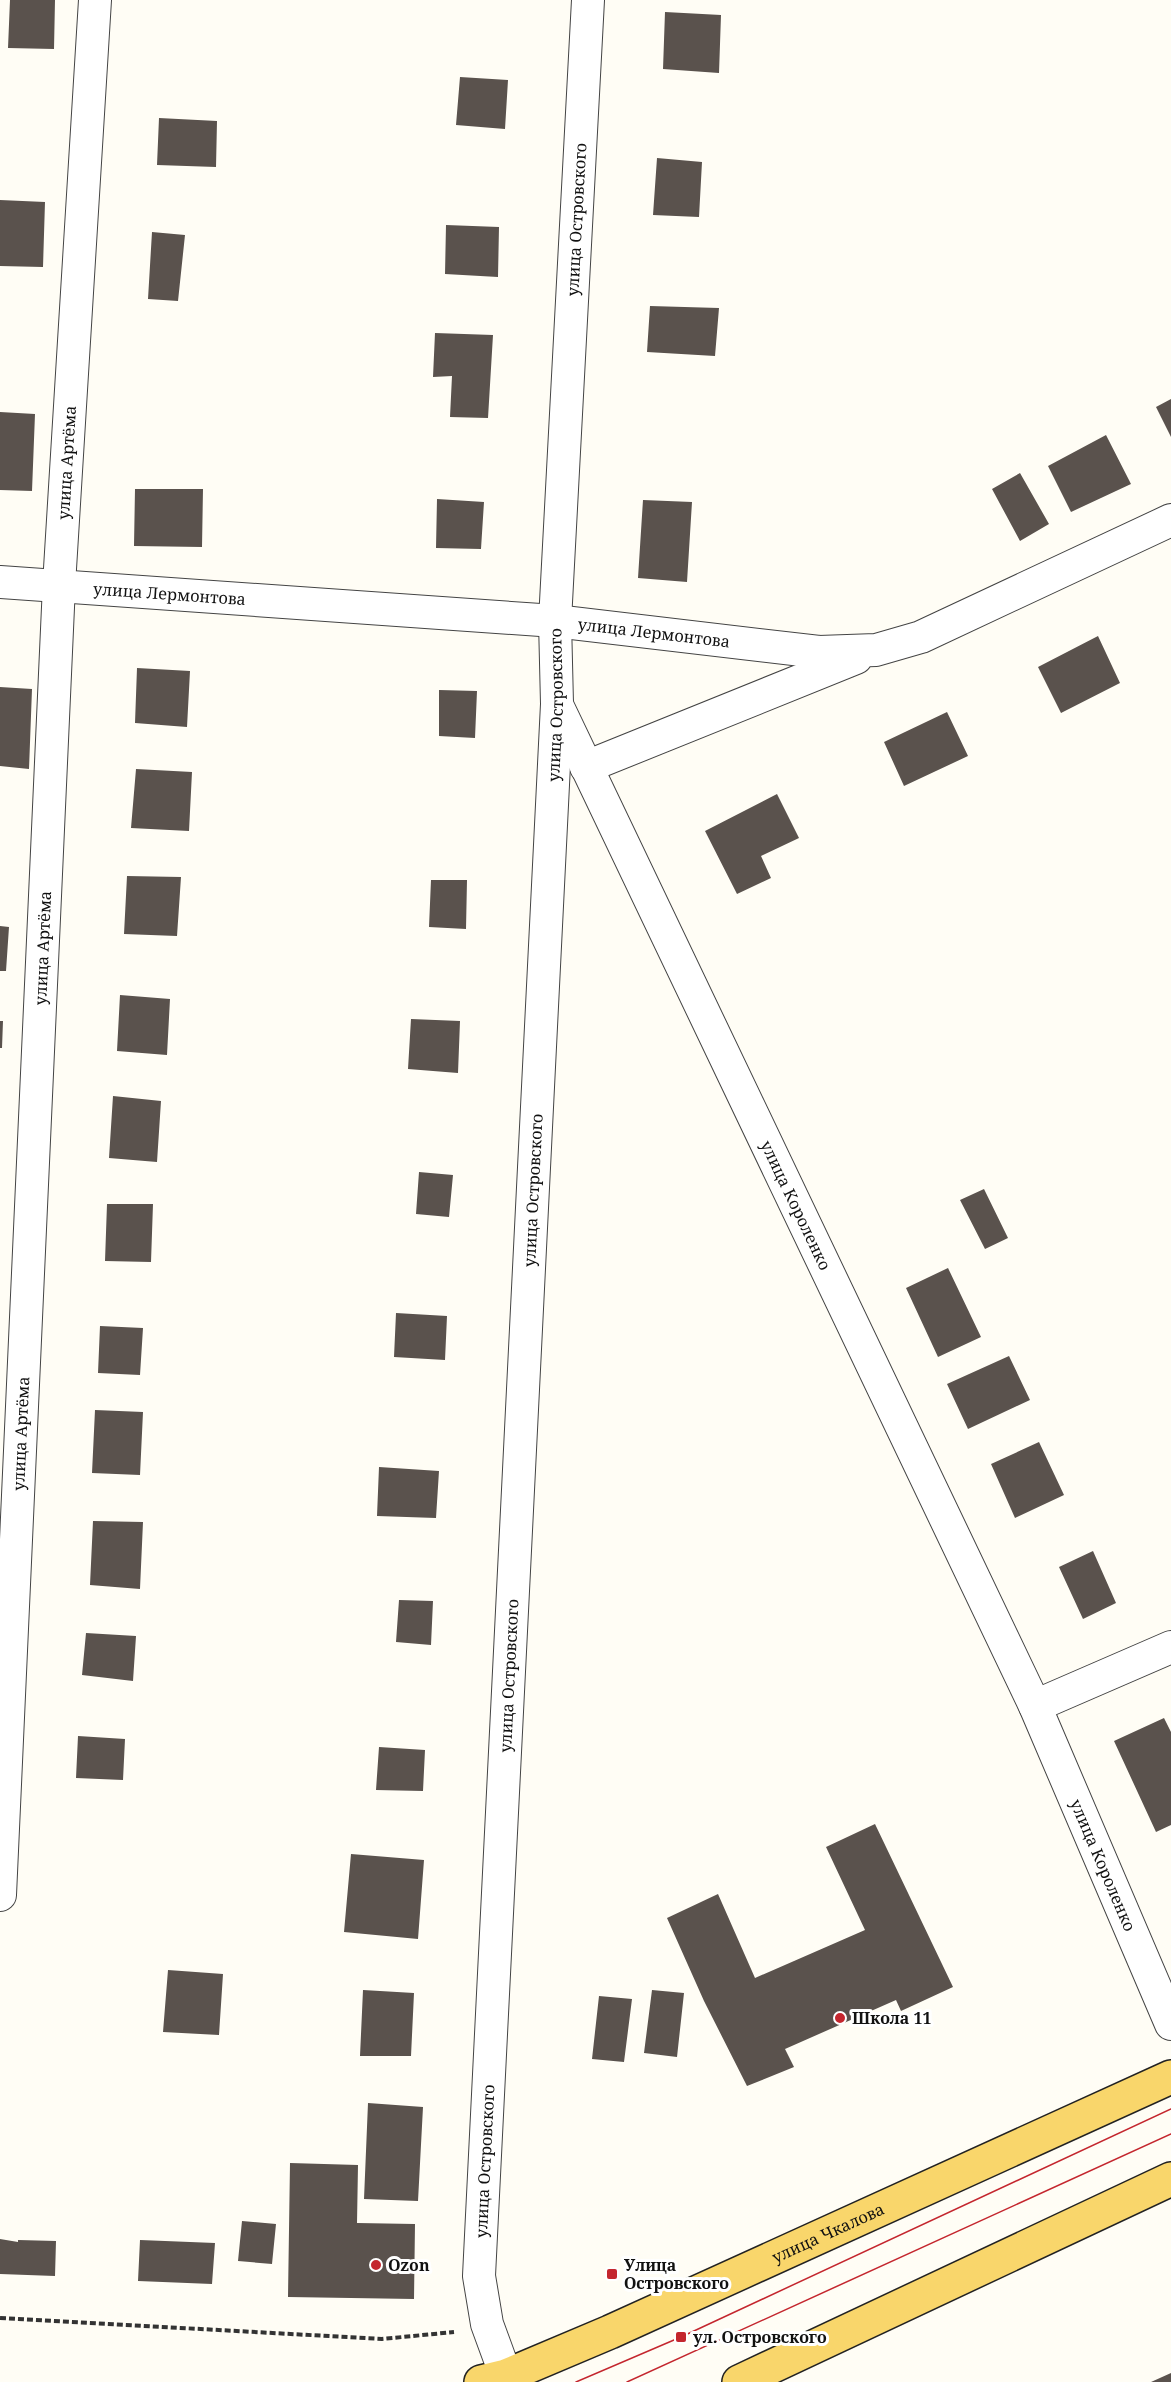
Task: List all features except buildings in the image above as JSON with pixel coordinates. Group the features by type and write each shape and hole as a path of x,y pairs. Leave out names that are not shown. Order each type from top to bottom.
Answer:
{"main road":[{"name":"улица Чкалова","path":"498,2380 610,2332 1171,2077"},
{"path":"739,2382 1171,2178"}],"street":[{"name":"улица Артёма","path":"0,1895 59,585 95,0"},
{"name":"улица Островского","path":"498,2380 479,2276 556,704 555,621 588,0"},
{"name":"улица Лермонтова","path":"0,582 555,621 819,652 876,650 921,637 1171,520"},
{"path":"586,766 876,650"},
{"name":"улица Короленко","path":"556,704 1035,1706 1171,2024"},
{"path":"1035,1706 1171,1647"}],"path":[{"path":"0,2318 382,2339 444,2334 487,2324"}],"tram line":[{"path":"576,2382 681,2337 1171,2109"},
{"path":"627,2382 1171,2134"}],"place":[{"name":"Школа 11","path":"840,2018"},
{"name":"Ozon","path":"376,2265"},
{"name":"Улица Островского","path":"612,2274"},
{"name":"ул. Островского","path":"681,2337"}]}
